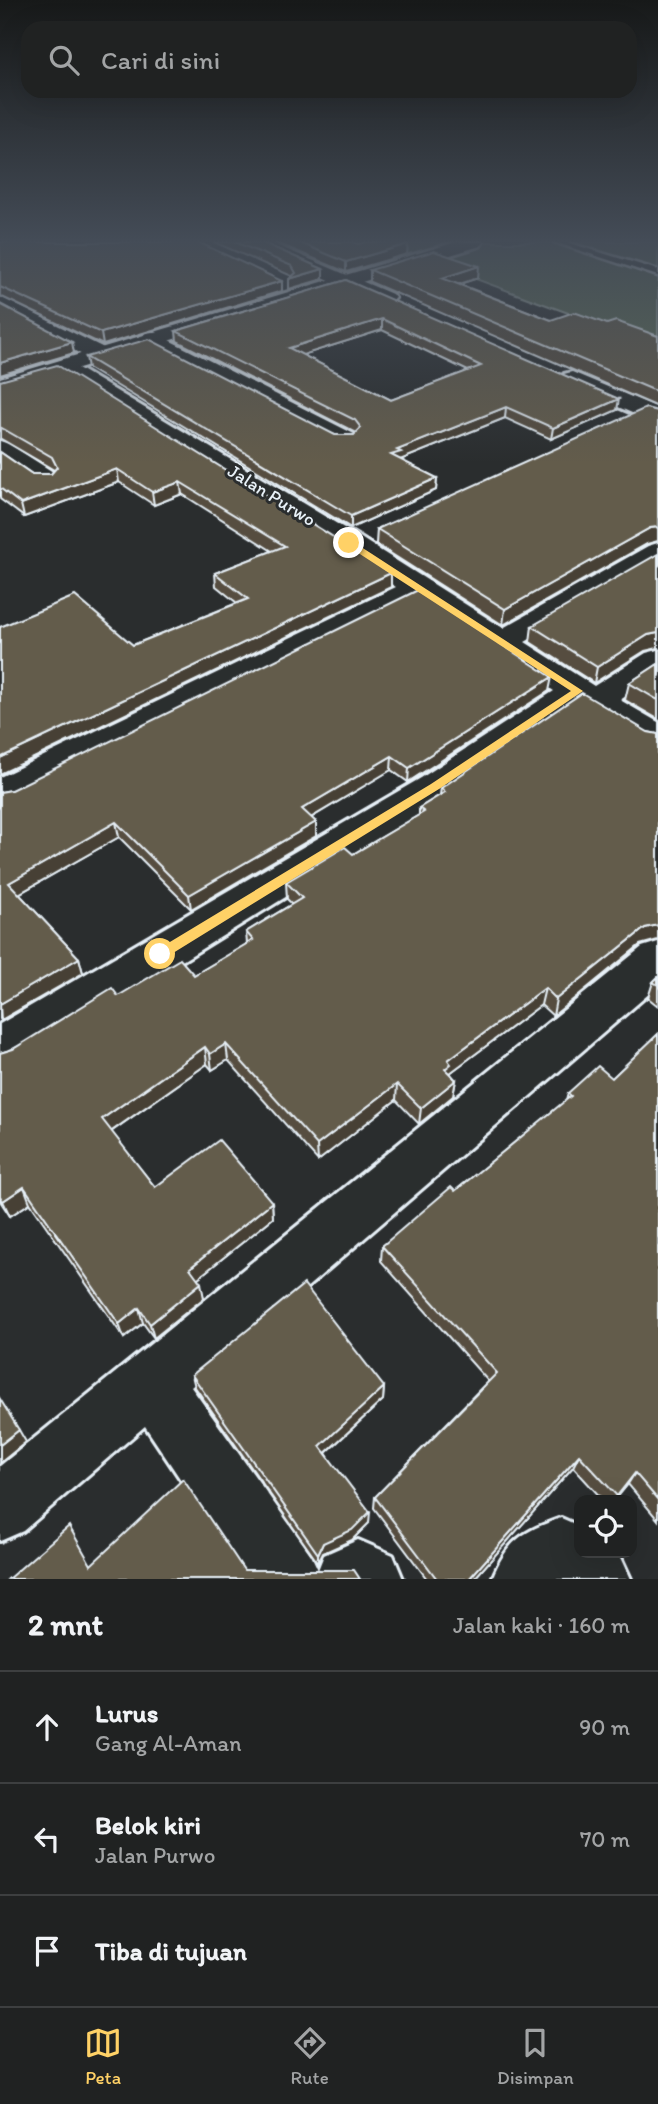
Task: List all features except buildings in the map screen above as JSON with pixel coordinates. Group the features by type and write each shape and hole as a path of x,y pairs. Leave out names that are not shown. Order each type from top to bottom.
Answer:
{"street":[{"path":"24,316 100,355"},
{"path":"0,385 225,316"},
{"path":"153,338 345,439"},
{"name":"Jalan Purwo","path":"63,366 658,738"},
{"path":"555,372 651,414"},
{"path":"618,422 651,414"},
{"path":"0,449 44,478"},
{"path":"349,543 376,530"},
{"path":"502,642 658,552"},
{"path":"0,793 418,588"},
{"path":"0,1048 587,696 658,660"},
{"path":"0,1508 658,960"},
{"path":"152,1382 287,1579"},
{"path":"526,1579 544,1558 561,1552 584,1564 597,1579"},
{"path":"348,1579 358,1574 369,1579"}],"green space":[{"path":"576,316 658,316 658,346"}],"route":[{"path":"160,954 435,786 578,691 349,543"}]}
